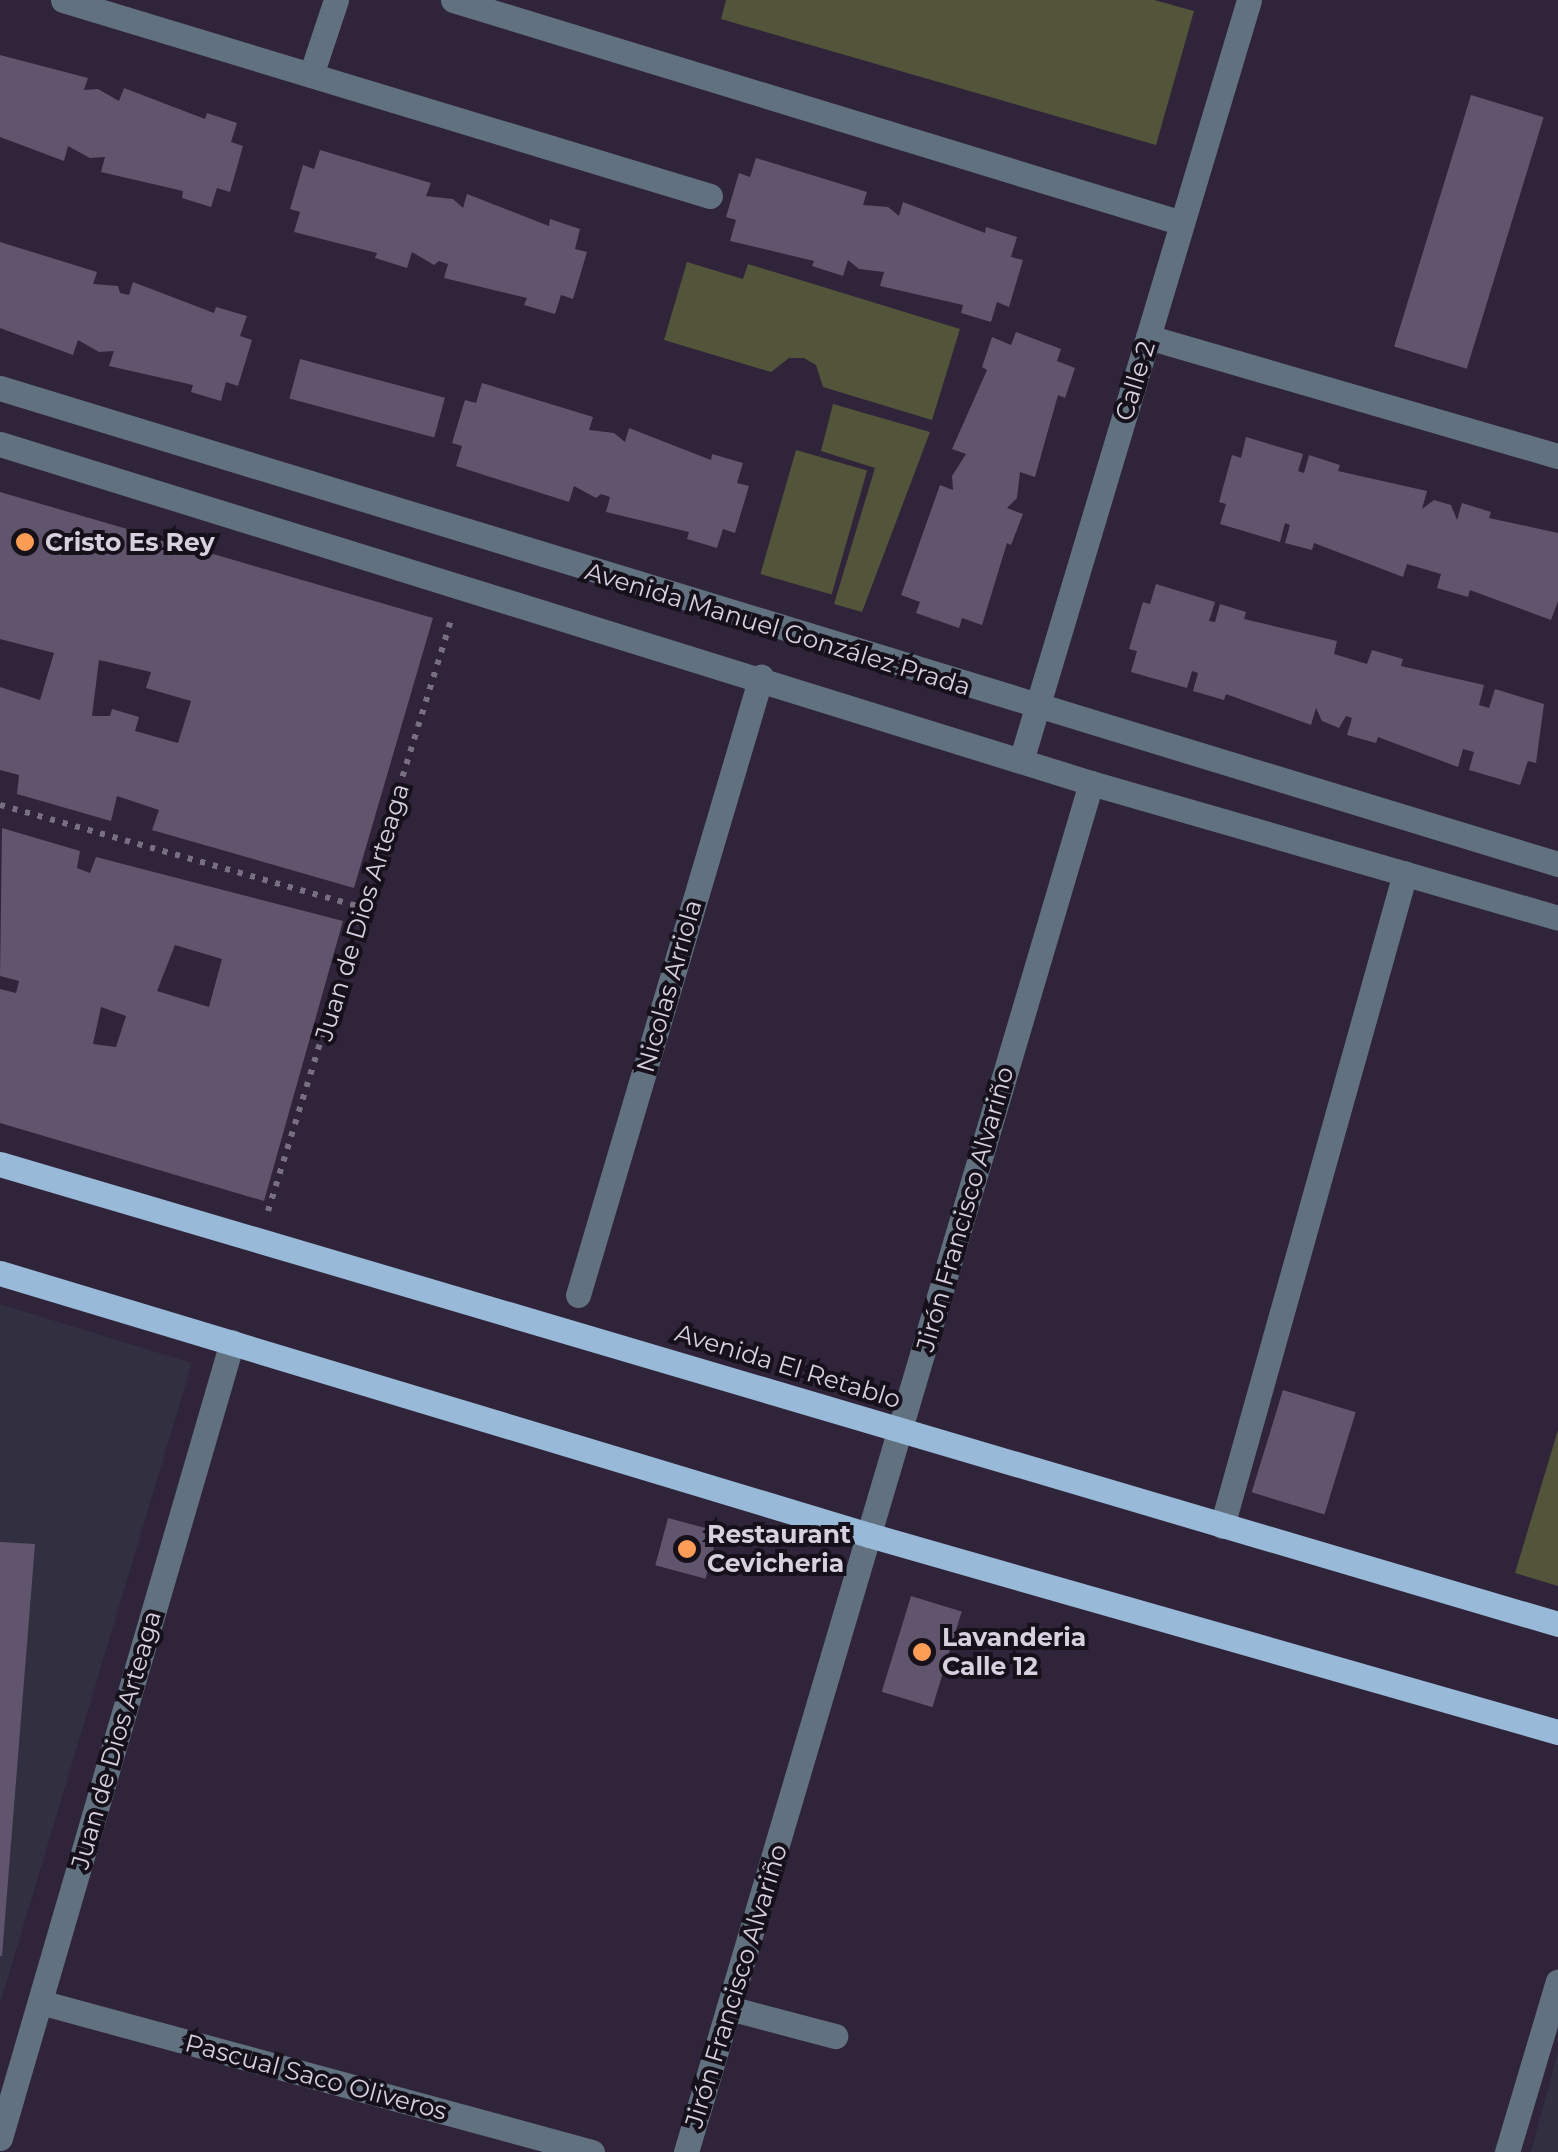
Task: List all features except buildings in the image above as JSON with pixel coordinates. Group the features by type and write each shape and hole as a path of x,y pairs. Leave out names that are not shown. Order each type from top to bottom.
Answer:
{"main road":[{"name":"Avenida El Retablo","path":"0,1164 260,1236 899,1432 1558,1624"},
{"path":"0,1273 869,1535 1558,1732"}],"street":[{"path":"64,0 710,196"},
{"path":"312,76 336,0"},
{"path":"453,0 1182,223"},
{"name":"Calle 2","path":"1021,762 1249,0"},
{"path":"1148,337 1558,456"},
{"name":"Avenida Manuel González Prada","path":"0,388 1036,710 1558,864"},
{"name":"Avenida Manuel González Prada","path":"0,444 761,677 1021,762 1558,918"},
{"name":"Nicolas Arriola","path":"578,1295 761,677"},
{"name":"Jirón Francisco Alvariño","path":"686,2152 1091,783"},
{"path":"1222,1526 1406,873"},
{"name":"Juan de Dios Arteaga","path":"0,2138 232,1342"},
{"path":"1507,2152 1558,1980"},
{"name":"Pascual Saco Oliveros","path":"40,2002 592,2152"},
{"path":"728,2008 835,2036"}],"path":[{"name":"Juan de Dios Arteaga","path":"260,1236 461,587"},
{"path":"0,805 364,908"}],"shaded area":[{"path":"0,1304 192,1363 0,2004"},
{"path":"1558,2051 1558,2152 1531,2152"}],"green space":[{"path":"726,0 1154,0 1194,11 1156,145 721,19"},
{"path":"687,262 743,279 748,264 960,329 932,420 823,387 816,365 804,358 789,358 771,372 664,340"},
{"path":"833,404 930,432 862,612 834,604 875,468 821,451"},
{"path":"796,450 867,470 832,594 760,574"},
{"path":"1558,1430 1558,1586 1515,1573"}],"place":[{"name":"Cristo Es Rey","path":"25,542"},
{"name":"Restaurant Cevicheria","path":"687,1549"},
{"name":"Lavanderia Calle 12","path":"922,1652"}]}
